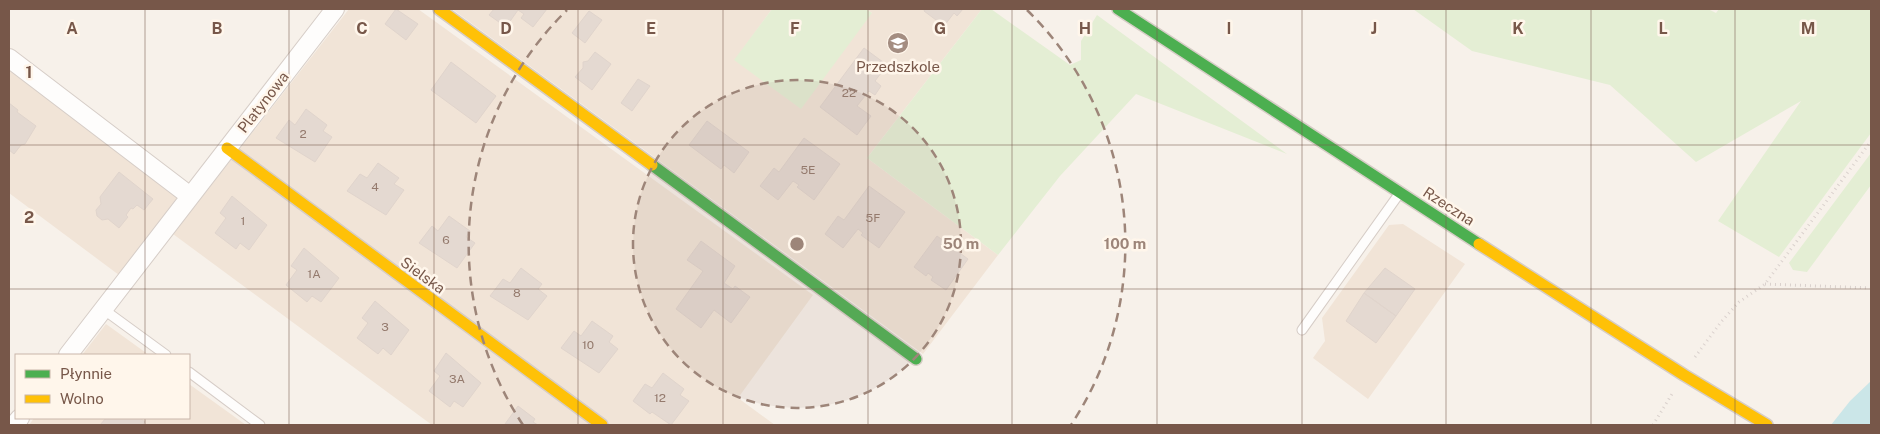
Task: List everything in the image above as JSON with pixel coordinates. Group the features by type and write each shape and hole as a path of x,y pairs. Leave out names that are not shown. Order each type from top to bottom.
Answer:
{"street":[{"name":"Platynowa","path":"69,354 335,9"},
{"path":"439,9 916,359"},
{"name":"Rzeczna","path":"1118,9 1210,71 1400,193 1684,375 1766,425"},
{"path":"9,58 190,196"},
{"name":"Sielska","path":"227,148 602,425"}],"lane":[{"path":"1302,330 1400,193"},
{"path":"104,309 165,354"},
{"path":"190,373 260,425"}],"path":[{"path":"1701,348 1739,302 1765,284 1871,141"},
{"path":"1765,284 1871,288"},
{"path":"1653,425 1671,396"}],"shaded area":[{"path":"349,9 418,9 813,295 738,398 775,425 432,425 173,234"},
{"path":"452,9 772,9 735,60 872,13 866,9 982,9 867,158 998,255 923,354"},
{"path":"9,67 180,194 119,275 9,193"},
{"path":"1403,224 1465,264 1368,399 1313,358 1325,341 1322,318 1389,225"},
{"path":"106,324 148,354 83,354"},
{"path":"190,385 246,425 29,425 33,419 190,419"}],"green space":[{"path":"772,9 866,9 872,13 801,109 734,60"},
{"path":"982,9 991,9 1070,65 1081,60 1081,41 1097,15 1287,154 1136,94 1060,176 998,255 867,158"},
{"path":"1413,9 1708,9 1716,13 1719,9 1871,9 1871,133 1779,257 1718,221 1801,101 1696,162 1610,85 1472,51"},
{"path":"1871,153 1871,185 1807,272 1793,270 1789,263"}],"water":[{"path":"1871,381 1871,425 1831,425 1850,401"}],"building":[{"path":"396,9 418,24 406,40 385,24"},
{"path":"494,9 547,9 533,27 521,18 524,14 518,10 506,27 489,15"},
{"path":"925,9 963,9 957,16 954,13 944,26 924,11"},
{"path":"589,11 602,20 585,43 572,33"},
{"path":"864,48 887,65 875,81 881,86 875,95 869,91 857,106 871,116 857,135 820,107"},
{"path":"595,52 611,64 592,90 575,77 583,68 583,62 588,61"},
{"path":"451,62 496,96 476,123 431,90"},
{"path":"638,79 650,86 632,111 621,103"},
{"path":"9,103 18,110 17,112 36,126 25,144 21,145 14,154 9,150"},
{"path":"306,109 327,125 323,131 332,137 315,162 276,138 289,120 295,125"},
{"path":"707,121 749,152 734,173 724,165 721,169 689,145"},
{"path":"804,138 840,164 814,200 797,187 799,185 793,181 778,200 760,186 774,168 779,172"},
{"path":"378,163 399,178 394,184 404,190 386,215 347,191 360,174 367,178"},
{"path":"119,172 153,199 144,210 137,205 133,209 131,208 126,215 128,217 119,228 108,219 102,220 97,216 96,210 101,204 100,197"},
{"path":"869,186 905,212 879,248 861,235 863,233 858,229 843,248 825,234 838,216 844,220"},
{"path":"232,196 267,225 249,250 240,243 236,249 215,233 226,218 220,213"},
{"path":"449,216 470,231 466,237 475,243 457,268 419,243 432,226 438,231"},
{"path":"937,236 968,259 946,290 931,280 933,277 928,273 926,276 914,267"},
{"path":"701,241 735,266 724,283 733,289 735,286 750,297 731,323 714,310 701,328 676,309 703,271 687,260"},
{"path":"304,248 339,278 321,302 312,296 307,302 286,285 297,270 291,266"},
{"path":"521,268 542,284 538,289 547,296 528,320 490,296 503,279 510,283"},
{"path":"1385,268 1415,289 1396,316 1364,293"},
{"path":"1364,293 1396,316 1376,343 1346,321"},
{"path":"375,301 409,330 391,355 383,348 378,354 357,338 368,323 362,318"},
{"path":"592,321 613,336 609,342 618,349 599,373 561,348 574,331 581,336"},
{"path":"446,353 481,383 463,407 454,401 450,407 429,391 440,376 434,371"},
{"path":"663,373 684,389 680,395 689,401 671,425 652,412 650,414 633,401 645,384 652,388"},
{"path":"518,406 535,419 533,422 538,425 505,424"},
{"path":"105,419 141,419 145,422 142,425 100,425"}],"traffic: fast":[{"path":"1118,9 1479,244"},
{"path":"652,165 916,359"}],"traffic: slow":[{"path":"439,9 652,165"},
{"path":"227,148 602,425"},
{"path":"1479,244 1684,375 1767,425"}],"place":[{"name":"Przedszkole","path":"898,43"}]}
